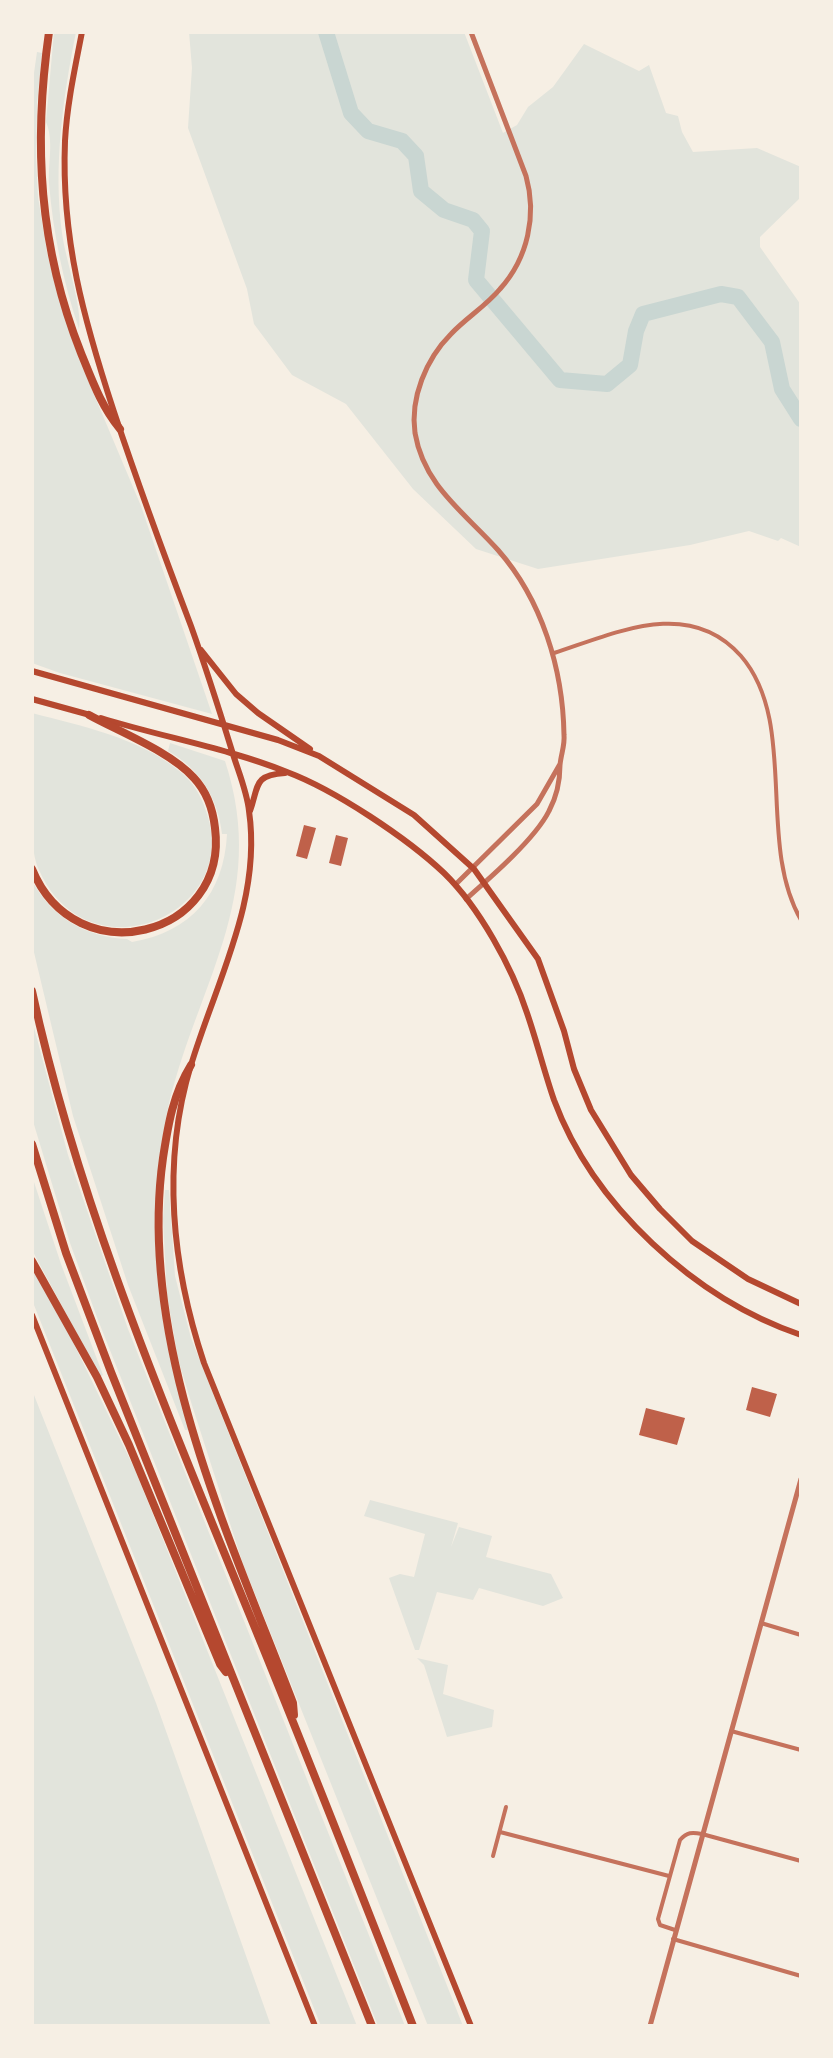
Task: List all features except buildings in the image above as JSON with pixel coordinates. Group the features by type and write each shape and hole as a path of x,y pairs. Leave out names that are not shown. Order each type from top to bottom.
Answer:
{"highway":[{"path":"49,32 39,148 49,244 73,331 105,411 120,429"},
{"path":"32,869 48,898 63,913 98,931 118,933 138,932 177,916 207,882 214,860 214,816 207,796 196,779 161,753 89,715"},
{"path":"32,991 70,1142 110,1263 413,2026"},
{"path":"191,1065 178,1087 165,1142 158,1203 160,1269 168,1334 193,1429 221,1515 293,1703 295,1723"},
{"path":"32,1144 88,1314 372,2026"},
{"path":"32,1261 97,1377 129,1445 220,1664 234,1684"}],"main road":[{"path":"82,32 66,128 67,217 80,301 120,429 198,646 250,811 250,850 244,908 191,1065 179,1119 173,1184 175,1246 187,1308 204,1363 471,2026"},
{"path":"198,646 236,694 258,713 319,756 414,815 474,869 538,959 591,1110 631,1175 692,1241 748,1279 801,1304"},
{"path":"32,671 224,724 319,756"},
{"path":"32,699 290,773 377,822 427,859 466,899 514,978 567,1132 594,1177 675,1263 730,1304 801,1335"},
{"path":"250,811 260,780 267,775 290,773"},
{"path":"32,1315 315,2026"}],"street":[{"path":"466,899 549,812 561,778 565,738 554,653 535,608 498,550 443,495 428,472 418,447 414,420 419,387 436,352 453,331 500,289 521,257 527,240 531,195 471,32"},
{"path":"554,653 636,627 666,623 703,628 736,650 755,675 767,704 781,857 791,900 801,920"},
{"path":"455,885 537,804 560,764"},
{"path":"650,2026 801,1479"},
{"path":"791,1515 801,1518"},
{"path":"761,1623 801,1635"},
{"path":"731,1731 801,1750"},
{"path":"493,1856 506,1807"},
{"path":"500,1832 669,1876"},
{"path":"675,1930 660,1925 658,1919 680,1840 685,1834 702,1834 801,1861"},
{"path":"673,1939 801,1976"}],"shaded area":[{"path":"54,32 76,32 63,107 59,208 80,320 79,329 60,257 49,183 50,144 46,122"},
{"path":"189,32 464,32 503,133 517,125 528,107 553,87 584,44 639,71 649,65 666,113 678,116 682,132 693,152 757,148 801,167 801,197 760,237 760,247 801,305 801,547 781,538 778,541 749,531 690,545 538,569 476,549 413,489 346,404 292,375 254,324 247,289 188,128 192,68"},
{"path":"37,52 42,53 37,104 38,197 58,297 79,359 141,506 212,714 32,663 32,87"},
{"path":"32,713 127,741 162,759 192,784 207,814 212,850 202,881 181,905 154,921 122,927 90,922 61,903 39,870 32,837"},
{"path":"170,743 225,761 237,810 239,856 234,899 223,941 179,1067 167,1113 156,1193 157,1273 162,1312 178,1391 190,1430 185,1430 128,1285 73,1116 32,944 32,881 50,905 72,923 84,930 132,942 153,937 187,919 211,892 219,875 227,834 222,834 216,808 206,786 189,766 168,751"},
{"path":"32,1020 68,1155 128,1329 405,2026 378,2026 98,1320 70,1243 32,1118"},
{"path":"32,1176 103,1375 100,1377 32,1250"},
{"path":"165,1190 169,1190 175,1276 191,1338 463,2026 428,2026 243,1564 178,1359 167,1294 163,1219"},
{"path":"32,1268 72,1340 136,1472 357,2026 321,2026 32,1300"},
{"path":"32,1390 156,1703 271,2026 32,2026"},
{"path":"370,1500 458,1523 451,1547 459,1527 492,1536 486,1557 551,1574 563,1598 543,1606 479,1588 473,1600 437,1592 419,1650 415,1650 389,1578 400,1574 414,1577 425,1534 364,1516"},
{"path":"417,1658 448,1665 443,1694 494,1710 492,1727 447,1737 424,1665"}],"waterway":[{"path":"326,32 351,113 368,131 402,141 416,156 421,191 444,210 473,220 482,231 476,280 560,380 607,384 630,365 636,331 643,314 721,294 738,297 772,342 782,389 801,419"}]}
